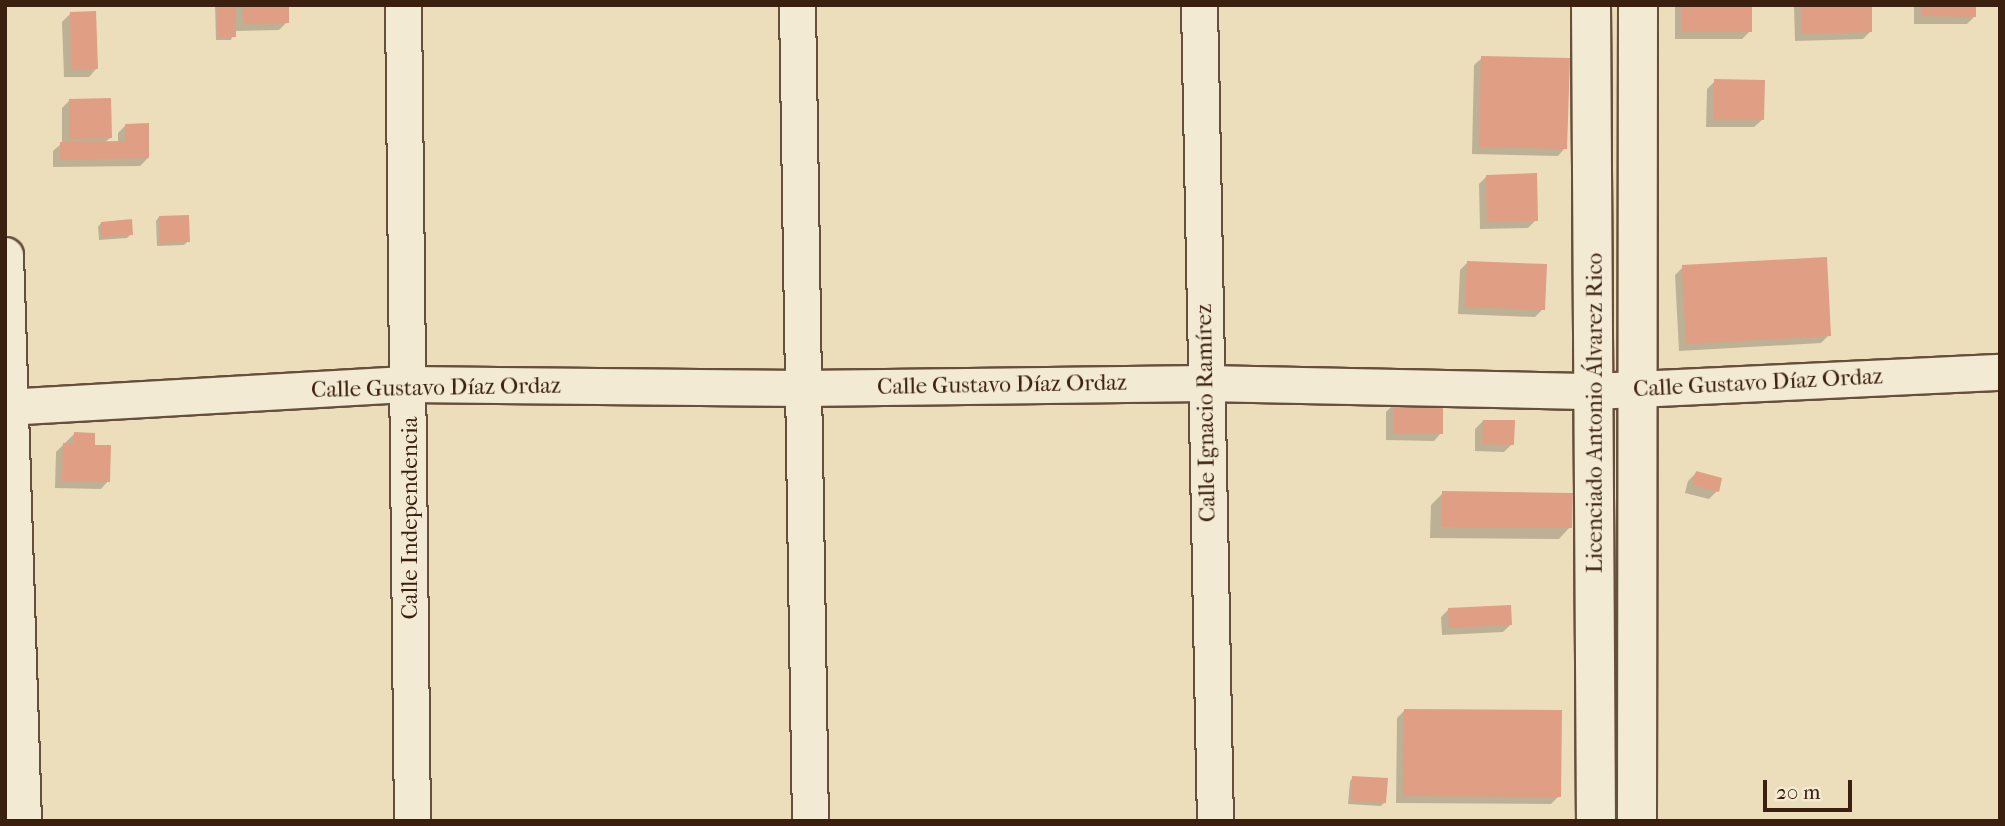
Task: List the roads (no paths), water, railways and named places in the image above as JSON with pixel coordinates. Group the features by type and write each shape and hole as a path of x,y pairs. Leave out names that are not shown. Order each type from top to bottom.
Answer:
{"main road":[{"name":"Licenciado Antonio Álvarez Rico","path":"1591,5 1596,821"},
{"name":"Licenciado Antonio Álvarez Rico","path":"1637,821 1638,5"}],"street":[{"name":"Calle Independencia","path":"403,5 410,384 412,821"},
{"path":"797,5 801,388 810,821"},
{"name":"Calle Ignacio Ramírez","path":"1199,5 1214,821"},
{"path":"5,255 7,407 23,821"},
{"name":"Calle Gustavo Díaz Ordaz","path":"7,407 410,384 801,388 1205,383 1595,390 2000,372"}]}
